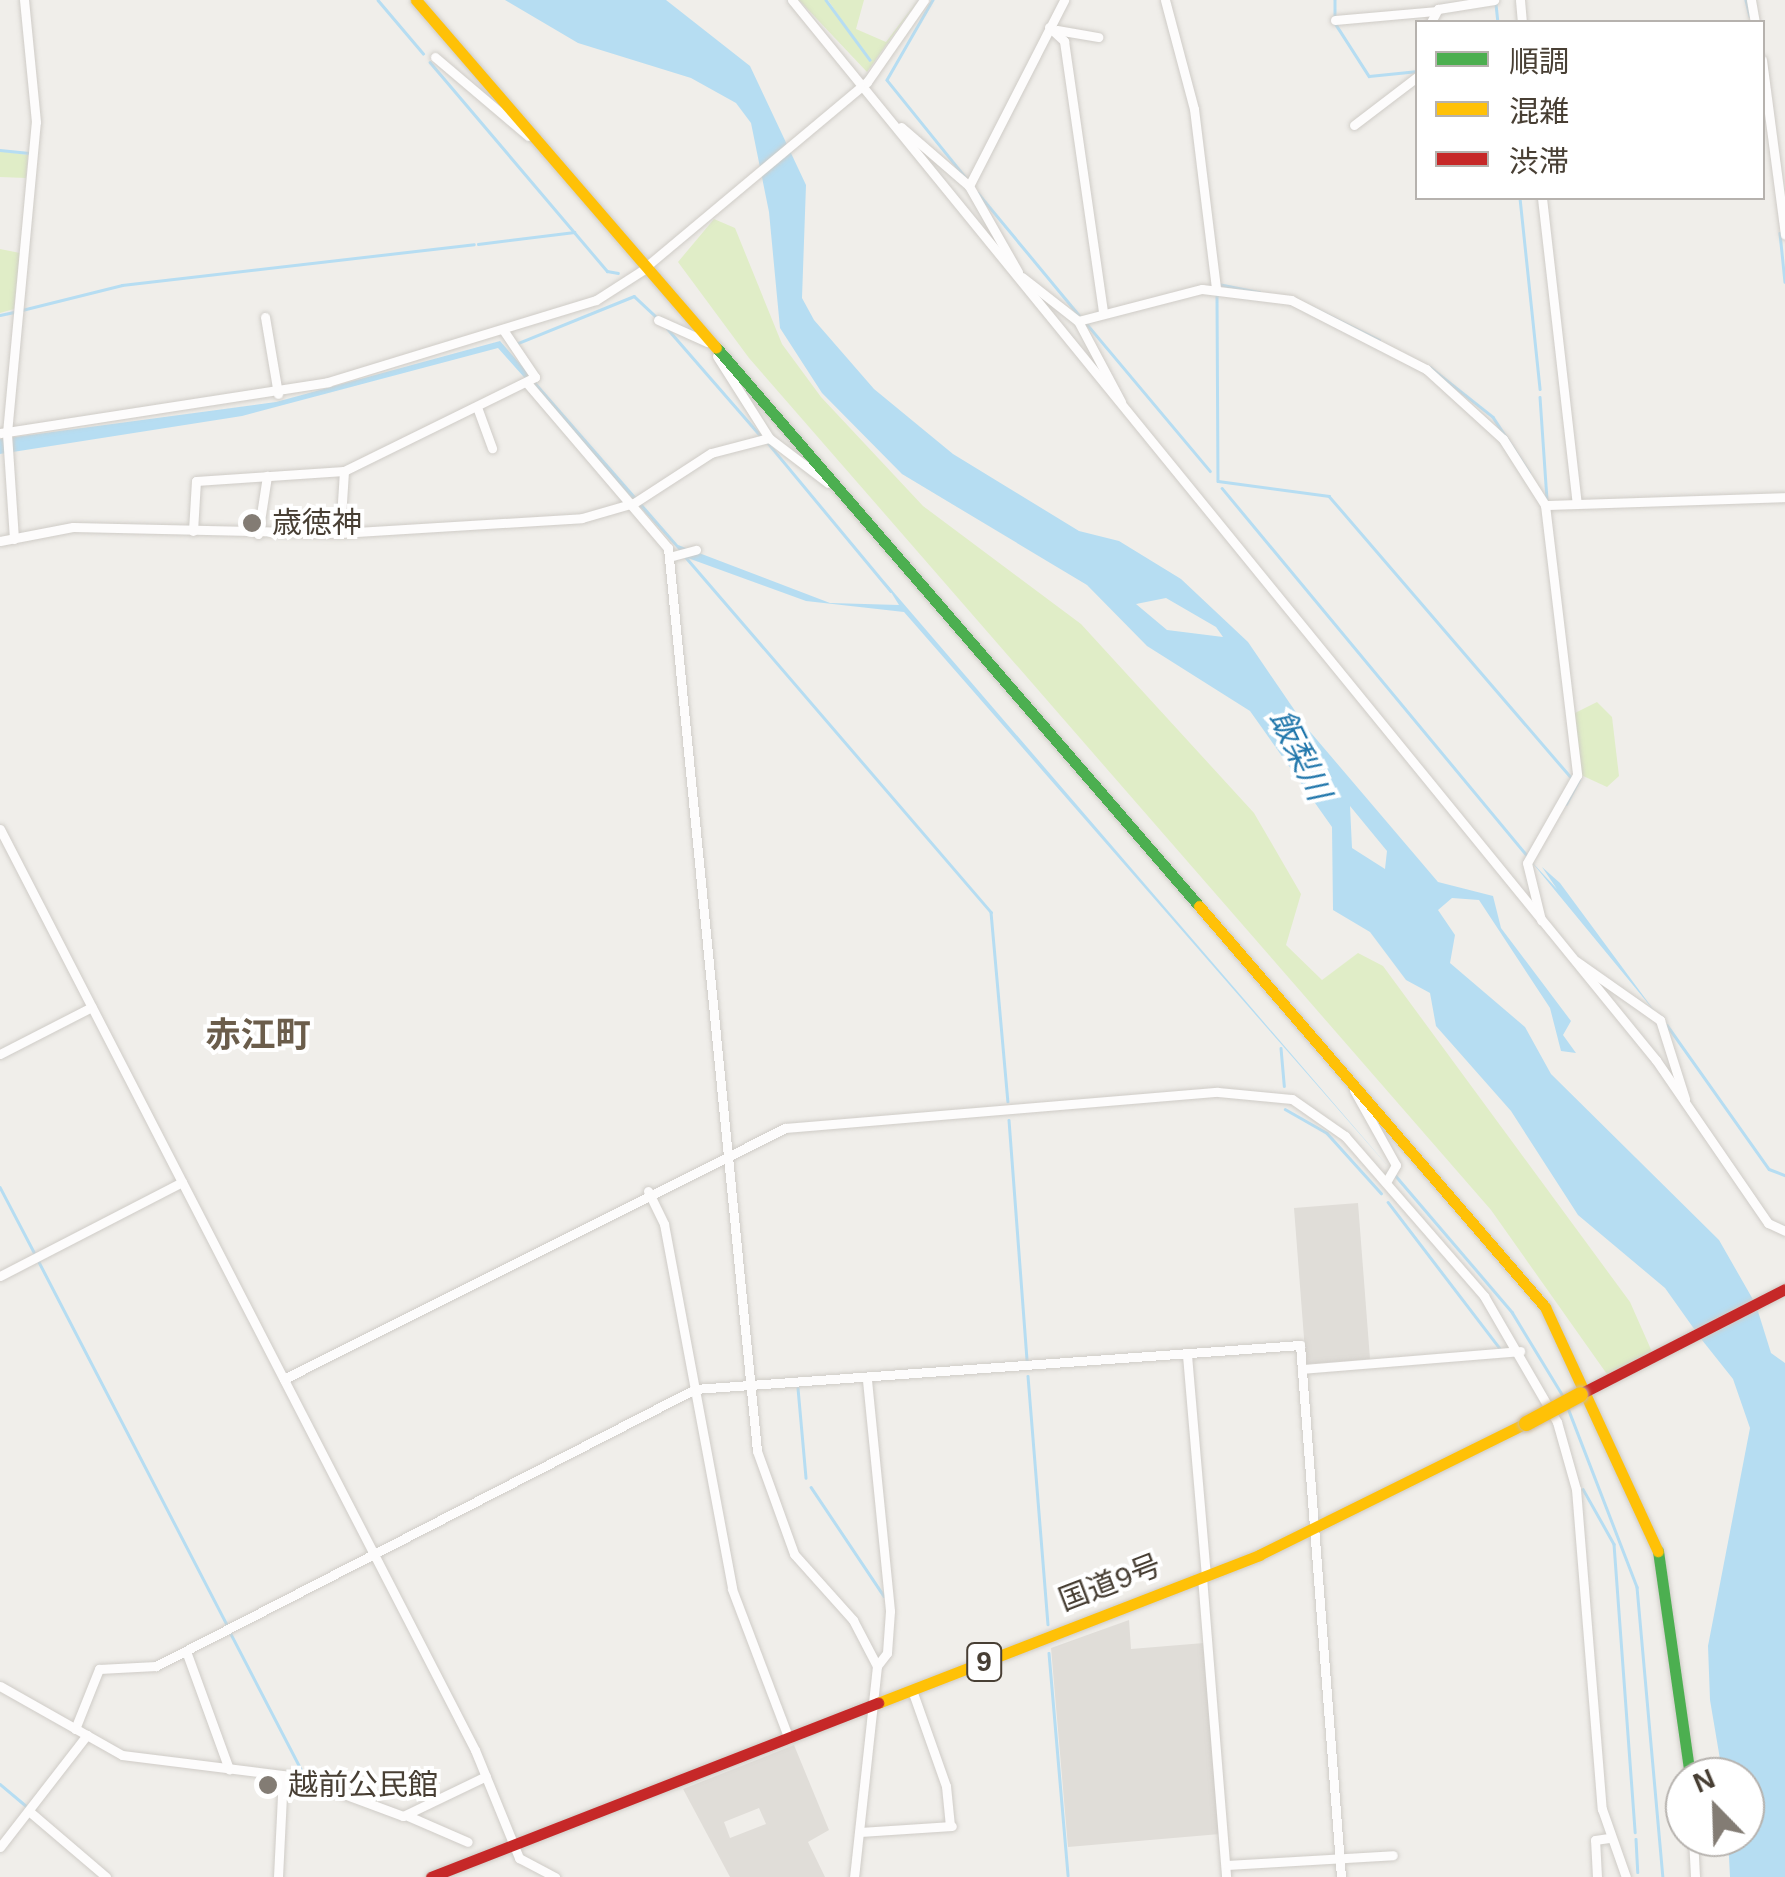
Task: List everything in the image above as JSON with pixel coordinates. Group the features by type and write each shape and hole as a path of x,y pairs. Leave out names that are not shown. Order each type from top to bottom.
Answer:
{"main road":[{"path":"416,0 1516,1270 1590,1390 1670,1588 1688,1757"},
{"name":"国道9号","path":"431,1877 1312,1532 1785,1289"}],"street":[{"path":"14,539 4,434 36,122 24,0"},
{"path":"792,0 1576,961 1685,1099 1768,1223 1785,1231"},
{"path":"4,434 278,394 504,331 596,300 646,268 863,85 924,0"},
{"path":"969,186 1064,0"},
{"path":"1166,0 1194,109 1216,288"},
{"path":"1334,20 1436,11 1494,0"},
{"path":"1432,20 1436,11"},
{"path":"1053,28 1098,37"},
{"path":"1053,28 1103,312"},
{"path":"434,58 538,140"},
{"path":"1765,72 1780,133 1785,234"},
{"path":"1354,125 1415,78"},
{"path":"898,126 969,186 1019,277 1078,321 1122,406"},
{"path":"1542,200 1577,503"},
{"path":"1078,321 1216,288 1290,300 1426,369 1489,422 1545,504 1577,775 1527,862 1541,920"},
{"path":"265,317 278,394"},
{"path":"659,319 712,342 769,438 846,493"},
{"path":"504,331 530,381 637,501 669,556 728,1151 747,1387 757,1451 794,1554 853,1620 877,1666 854,1877"},
{"path":"193,532 196,480 344,471 530,381"},
{"path":"477,408 492,448"},
{"path":"0,541 73,526 258,534 340,533 582,518 637,501 711,453 769,438"},
{"path":"340,533 344,471"},
{"path":"258,534 267,476"},
{"path":"1545,504 1785,497"},
{"path":"669,556 691,555"},
{"path":"0,829 374,1554 486,1776 514,1844 524,1862 554,1877"},
{"path":"1576,961 1660,1020 1685,1099"},
{"path":"0,1054 92,1007"},
{"path":"1354,1080 1396,1165 1386,1182"},
{"path":"284,1378 728,1151 800,1126 1251,1092 1324,1116 1386,1182 1520,1351 1573,1472 1609,1838 1626,1877"},
{"path":"0,1276 182,1182"},
{"path":"648,1191 664,1224 735,1599 788,1738"},
{"path":"75,1729 98,1671 154,1666 186,1652 695,1389 866,1380 1300,1345 1341,1877"},
{"path":"1302,1369 1520,1351"},
{"path":"1188,1355 1226,1877"},
{"path":"866,1380 890,1612 888,1653 877,1666"},
{"path":"186,1652 229,1769"},
{"path":"0,1686 86,1735 142,1760 282,1776 408,1816 468,1842"},
{"path":"860,1832 952,1826 946,1786 912,1690"},
{"path":"0,1846 86,1735"},
{"path":"278,1877 282,1776"},
{"path":"408,1816 486,1776"},
{"path":"30,1812 106,1877"},
{"path":"1598,1877 1594,1840 1609,1838"},
{"path":"1227,1865 1392,1855"}],"shaded area":[{"path":"1358,1203 1370,1359 1306,1364 1294,1208"},
{"path":"1129,1620 1131,1649 1204,1643 1220,1834 1068,1847 1051,1648"},
{"path":"794,1745 829,1830 808,1842 825,1877 730,1877 683,1789","holes":["759,1808 766,1824 730,1838 724,1822"]}],"green space":[{"path":"799,0 825,0 869,60 828,0 864,0 856,29 886,42 918,0 867,72"},
{"path":"0,151 28,155 26,178 0,177"},
{"path":"714,219 735,228 782,344 821,397 923,506 1081,624 1254,813 1301,894 1286,945 1322,980 1358,953 1383,966 1630,1302 1653,1354 1609,1377 1491,1210 749,358 678,262"},
{"path":"0,249 20,253 14,309 0,313"},
{"path":"1597,702 1612,717 1619,776 1607,787 1581,775 1573,714"}],"water":[{"name":"飯梨川","path":"505,0 666,0 750,66 806,185 802,298 814,320 874,389 953,454 1079,531 1119,541 1181,579 1248,642 1306,727 1438,882 1493,896 1501,928 1571,1021 1563,1035 1576,1053 1561,1051 1550,1008 1479,900 1452,898 1438,910 1455,935 1450,963 1525,1027 1551,1074 1719,1240 1755,1303 1697,1333 1665,1288 1578,1215 1511,1111 1436,1026 1430,993 1406,980 1370,932 1333,910 1332,827 1250,711 1147,646 1087,585 902,474 822,393 780,328 769,212 751,123 736,103 691,78 578,43","holes":["1166,598 1216,627 1223,637 1167,630 1136,604","1350,806 1387,851 1385,869 1352,848"]},
{"path":"500,341 678,545 830,603 899,605 884,581 1392,1171 904,612 806,601 685,557 498,348 242,416 0,454 0,439 276,402"},
{"path":"1530,860 1557,889 1542,867 1560,883 1656,1013"},
{"path":"1756,1305 1771,1353 1785,1363 1785,1877 1730,1877 1729,1857 1765,1857 1765,1757 1720,1757 1710,1700 1708,1646 1750,1428 1733,1379 1698,1335"}],"waterway":[{"path":"378,0 423,53"},
{"path":"826,0 870,60"},
{"path":"933,0 887,80 967,179"},
{"path":"1335,0 1335,23 1369,76 1415,71"},
{"path":"1746,0 1750,16"},
{"path":"1496,4 1498,20"},
{"path":"430,62 607,271 618,273"},
{"path":"0,150 29,153"},
{"path":"978,193 1079,315"},
{"path":"1520,200 1540,389"},
{"path":"478,244 574,232"},
{"path":"1780,233 1785,282"},
{"path":"22,310 122,285 474,244"},
{"path":"1218,284 1259,292"},
{"path":"1217,295 1218,481 1329,496 1571,777"},
{"path":"516,344 634,296 658,318"},
{"path":"1310,306 1379,340"},
{"path":"0,315 14,312"},
{"path":"1086,323 1210,471"},
{"path":"667,328 760,435"},
{"path":"1430,367 1493,417 1529,472"},
{"path":"1540,397 1547,499"},
{"path":"768,443 891,591"},
{"path":"1222,488 1527,855"},
{"path":"684,555 991,912 1008,1101"},
{"path":"1566,804 1579,780"},
{"path":"1667,1025 1769,1169 1785,1175"},
{"path":"1281,1048 1284,1086"},
{"path":"1285,1109 1327,1133 1381,1193"},
{"path":"1009,1120 1027,1361"},
{"path":"1396,1176 1512,1312 1563,1396"},
{"path":"0,1187 34,1252"},
{"path":"1388,1202 1499,1347"},
{"path":"39,1262 226,1623"},
{"path":"1028,1376 1048,1624"},
{"path":"798,1388 806,1478"},
{"path":"1568,1408 1637,1587 1663,1877"},
{"path":"811,1487 884,1596"},
{"path":"1583,1489 1614,1544 1635,1832"},
{"path":"231,1634 303,1773"},
{"path":"1049,1653 1068,1875"},
{"path":"0,1784 27,1807"},
{"path":"1636,1839 1638,1872"}],"traffic: fast":[{"path":"716,347 1199,906"},
{"path":"1658,1551 1687,1757"}],"traffic: slow":[{"path":"416,0 716,347"},
{"path":"1199,906 1545,1307 1658,1551"},
{"path":"1526,1423 1580,1394"},
{"path":"878,1703 1259,1555 1526,1423"}],"traffic: jam":[{"path":"1580,1394 1785,1289"},
{"path":"431,1877 878,1703"}],"place":[{"name":"歳徳神","path":"252,523"},
{"name":"越前公民館","path":"268,1785"}],"district":[{"name":"赤江町","path":"258,1035"}]}
